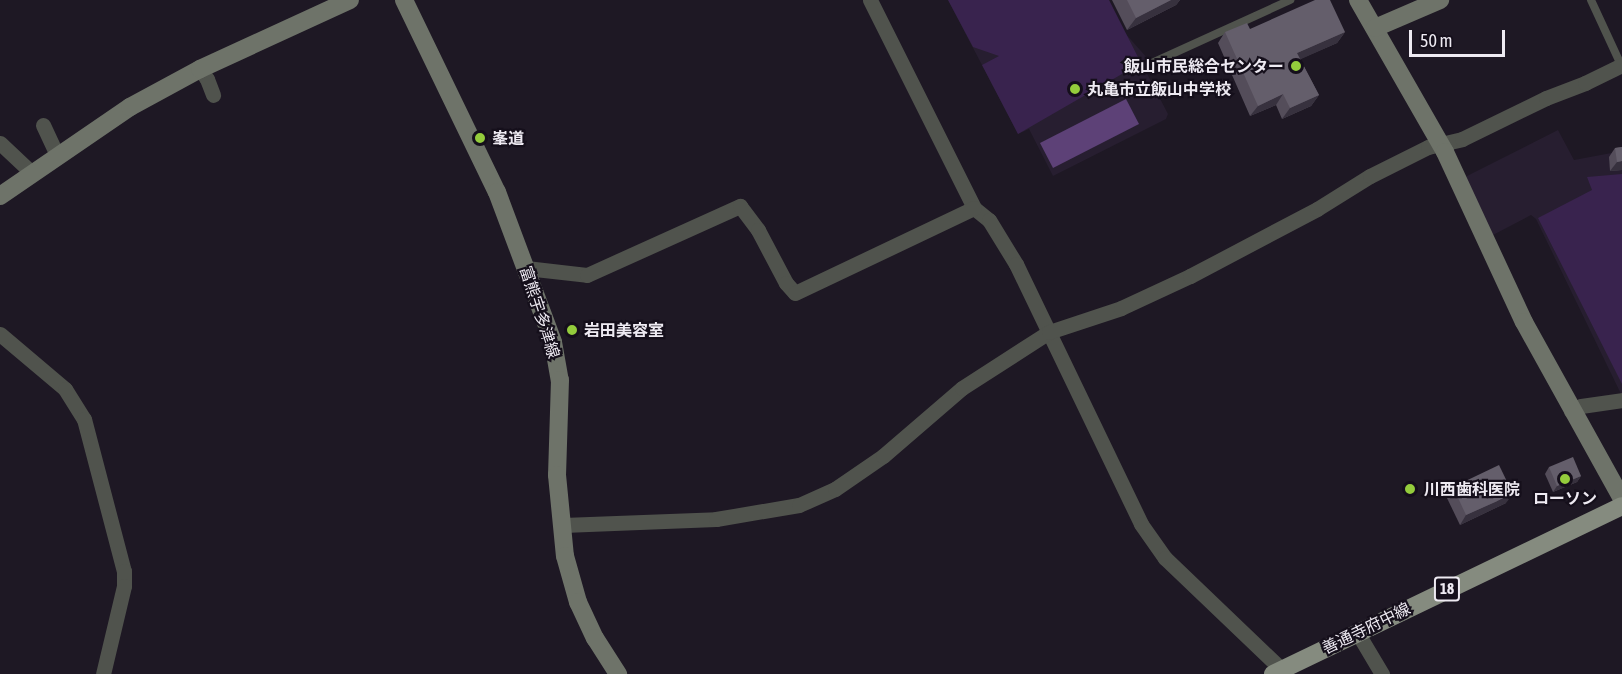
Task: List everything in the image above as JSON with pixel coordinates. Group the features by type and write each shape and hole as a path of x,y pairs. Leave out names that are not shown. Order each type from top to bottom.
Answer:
{"main road":[{"name":"善通寺府中線","path":"1277,672 1622,506"}],"street":[{"path":"0,196 130,107 200,69 350,0"},
{"name":"富熊宇多津線","path":"404,0 474,141 526,268 557,362 560,408 557,475 565,556 578,602 595,638 618,674"},
{"path":"870,0 974,208 989,220 1016,264 1141,524 1165,558 1277,672"},
{"path":"1358,0 1440,144 1524,322 1622,500"},
{"path":"1375,28 1440,0"},
{"path":"563,525 706,520 799,505 835,489 883,456 962,388 1049,332 1111,312 1190,276 1317,208 1370,176 1440,144 1462,139 1488,128 1546,98 1622,65"},
{"path":"200,69 213,95"},
{"path":"43,125 57,155"},
{"path":"0,143 32,173"},
{"path":"526,268 587,275 740,206 758,230 786,283 795,293 974,208"},
{"path":"0,334 65,389 84,419 124,571 124,586 103,674"},
{"path":"1572,411 1581,406 1622,400"},
{"path":"1357,632 1382,674"}],"lane":[{"path":"1152,63 1290,0"},
{"path":"1592,0 1622,65"}],"shaded area":[{"name":"丸亀市立飯山中学校","path":"948,0 1109,0 1124,32 1149,60 1142,64 1168,114 1166,119 1053,176 1029,129 1018,134"},
{"name":"丸亀市立飯山中学校","path":"948,0 1109,0 1141,63 1018,134 982,65 999,56 973,47"},
{"path":"1126,99 1139,124 1053,168 1040,143"},
{"path":"1558,130 1574,160 1622,151 1622,396 1536,219 1531,215 1491,236 1465,180 1467,176"},
{"path":"1622,174 1622,384 1538,218 1592,190 1587,177"}],"building":[{"path":"1127,0 1171,0 1136,18"},
{"path":"1315,0 1330,0 1345,32 1297,53 1319,95 1290,108 1283,94 1258,106 1225,32 1247,23 1250,29"},
{"path":"1622,147 1622,161 1617,162 1615,148"},
{"path":"1573,457 1581,476 1557,486 1549,467"},
{"path":"1499,465 1513,494 1466,515 1453,487"}],"place":[{"name":"飯山市民総合センター","path":"1296,66"},
{"name":"丸亀市立飯山中学校","path":"1075,89"},
{"name":"峯道","path":"480,138"},
{"name":"岩田美容室","path":"572,330"},
{"name":"ローソン","path":"1565,479"},
{"name":"川西歯科医院","path":"1410,489"}]}
